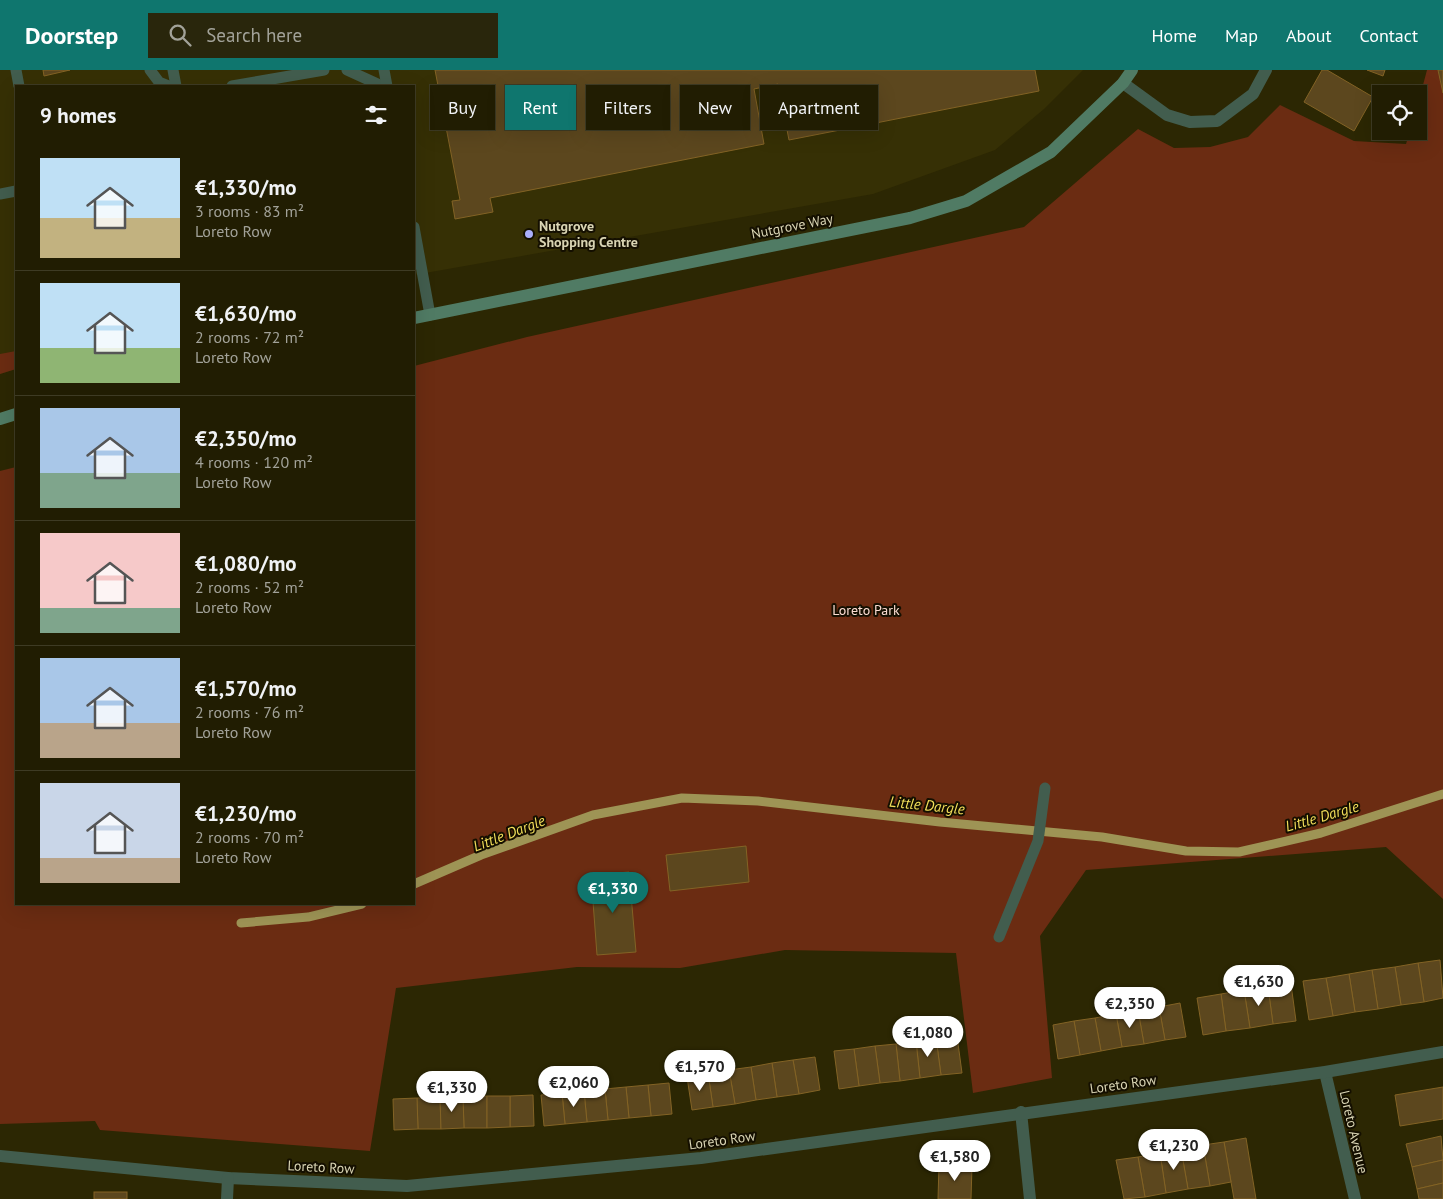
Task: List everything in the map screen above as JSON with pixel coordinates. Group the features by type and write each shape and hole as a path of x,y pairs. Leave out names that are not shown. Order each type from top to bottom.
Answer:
{"street":[{"name":"Nutgrove Way","path":"415,318 910,218 966,200 1051,152 1123,83 1132,70"},
{"path":"1123,83 1167,115 1190,122 1217,121 1253,94 1266,70"},
{"path":"0,414 15,414"},
{"path":"0,419 15,414"},
{"name":"Loreto Row","path":"0,1156 228,1178 407,1186 701,1158 1021,1112 1325,1072 1443,1052"},
{"name":"Loreto Avenue","path":"1325,1072 1355,1199"},
{"path":"1021,1112 1030,1199"},
{"path":"227,1199 228,1178"}],"lane":[{"path":"16,70 19,85"},
{"path":"150,70 159,82 166,85"},
{"path":"173,70 176,85"},
{"path":"238,85 324,70"},
{"path":"346,70 380,85"},
{"path":"384,70 387,85"},
{"path":"0,194 15,191"},
{"path":"415,232 430,315"},
{"path":"999,937 1038,841 1045,788"}],"shaded area":[{"name":"Nutgrove Shopping Centre","path":"0,70 1083,70 1044,109 995,150 873,194 415,275 415,85 15,85 15,369 0,374"}],"green space":[{"name":"Loreto Park","path":"1427,70 1443,70 1443,899 1386,847 1086,870 1040,936 1052,1078 973,1093 956,953 785,950 680,968 577,967 396,988 370,1151 100,1130 95,1121 0,1124 0,471 15,467 15,905 415,905 415,366 527,337 1024,227 1138,129 1174,148 1210,147 1248,137 1280,105 1354,141 1406,144 1407,140 1427,140 1427,85 1423,85"},
{"path":"15,351 15,369 0,374 0,354"}],"building":[{"path":"43,70 70,70 44,76"},
{"path":"435,70 1035,70 1039,91 878,123 878,85 760,85 760,88 754,89 764,144 490,198 493,212 455,219 452,201 460,200 447,130 495,130 495,85 438,85"},
{"path":"1322,70 1327,70 1372,96 1354,131 1304,102"},
{"path":"1367,70 1385,70 1383,76"},
{"path":"1438,70 1443,70 1443,93"},
{"path":"787,130 840,130 789,140"},
{"path":"746,846 749,882 670,891 666,855"},
{"path":"629,872 636,952 597,955 591,875"},
{"path":"1440,960 1443,998 1424,1002 1418,963"},
{"path":"1418,963 1424,1002 1401,1005 1395,967"},
{"path":"1395,967 1401,1005 1378,1009 1372,970"},
{"path":"1372,970 1378,1009 1355,1012 1349,974"},
{"path":"1349,974 1355,1012 1333,1016 1326,978"},
{"path":"1326,978 1333,1016 1309,1020 1303,981"},
{"path":"1291,984 1296,1021 1273,1024 1268,987"},
{"path":"1268,987 1273,1024 1250,1028 1244,990"},
{"path":"1244,990 1250,1028 1226,1031 1221,994"},
{"path":"1221,994 1226,1031 1203,1035 1197,998"},
{"path":"1180,1003 1186,1037 1165,1040 1159,1007"},
{"path":"1159,1007 1165,1040 1144,1044 1138,1010"},
{"path":"1138,1010 1144,1044 1122,1047 1116,1014"},
{"path":"1116,1014 1122,1047 1101,1051 1095,1018"},
{"path":"1095,1018 1101,1051 1080,1055 1074,1021"},
{"path":"1074,1021 1080,1055 1058,1059 1053,1025"},
{"path":"957,1036 962,1073 941,1075 936,1038"},
{"path":"936,1038 941,1075 920,1078 916,1041"},
{"path":"916,1041 920,1078 900,1081 896,1044"},
{"path":"896,1044 900,1081 880,1083 875,1046"},
{"path":"875,1046 880,1083 859,1086 854,1049"},
{"path":"854,1049 859,1086 839,1089 834,1051"},
{"path":"815,1057 820,1090 799,1094 793,1060"},
{"path":"793,1060 799,1094 777,1097 772,1063"},
{"path":"772,1063 777,1097 756,1100 751,1067"},
{"path":"751,1067 756,1100 735,1104 729,1070"},
{"path":"729,1070 735,1104 713,1107 708,1073"},
{"path":"708,1073 713,1107 692,1110 687,1077"},
{"path":"669,1083 672,1114 651,1116 648,1085"},
{"path":"648,1085 651,1116 629,1118 626,1087"},
{"path":"626,1087 629,1118 608,1120 605,1089"},
{"path":"1443,1087 1443,1119 1400,1126 1395,1095"},
{"path":"605,1089 608,1120 587,1122 584,1091"},
{"path":"584,1091 587,1122 565,1124 562,1093"},
{"path":"562,1093 565,1124 544,1126 541,1095"},
{"path":"533,1095 534,1126 510,1127 510,1096"},
{"path":"487,1096 487,1128 464,1128 463,1097"},
{"path":"487,1096 510,1096 510,1127 487,1128"},
{"path":"440,1097 441,1129 418,1129 417,1098"},
{"path":"440,1097 463,1097 464,1128 441,1129"},
{"path":"417,1098 418,1129 394,1130 393,1099"},
{"path":"1441,1136 1443,1160 1412,1167 1406,1144"},
{"path":"1246,1138 1256,1199 1234,1199 1224,1142"},
{"path":"1224,1142 1231,1182 1210,1186 1203,1145"},
{"path":"1203,1145 1210,1186 1188,1189 1181,1149"},
{"path":"1181,1149 1188,1189 1166,1193 1160,1153"},
{"path":"1160,1153 1166,1193 1145,1197 1138,1157"},
{"path":"1138,1157 1145,1197 1124,1199 1116,1160"},
{"path":"1443,1160 1443,1183 1417,1189 1412,1167"},
{"path":"939,1165 972,1166 971,1199 938,1199"},
{"path":"1443,1183 1443,1199 1419,1199 1417,1189"},
{"path":"94,1192 127,1192 127,1199 94,1199"}],"waterway":[{"name":"Little Dargle","path":"415,884 481,855 593,815 682,798 758,801 940,822 1102,837 1186,851 1239,852 1321,833 1443,794"},
{"name":"Little Dargle","path":"241,923 308,917 358,905"}],"place":[{"name":"Nutgrove Shopping Centre","path":"529,234"}]}
